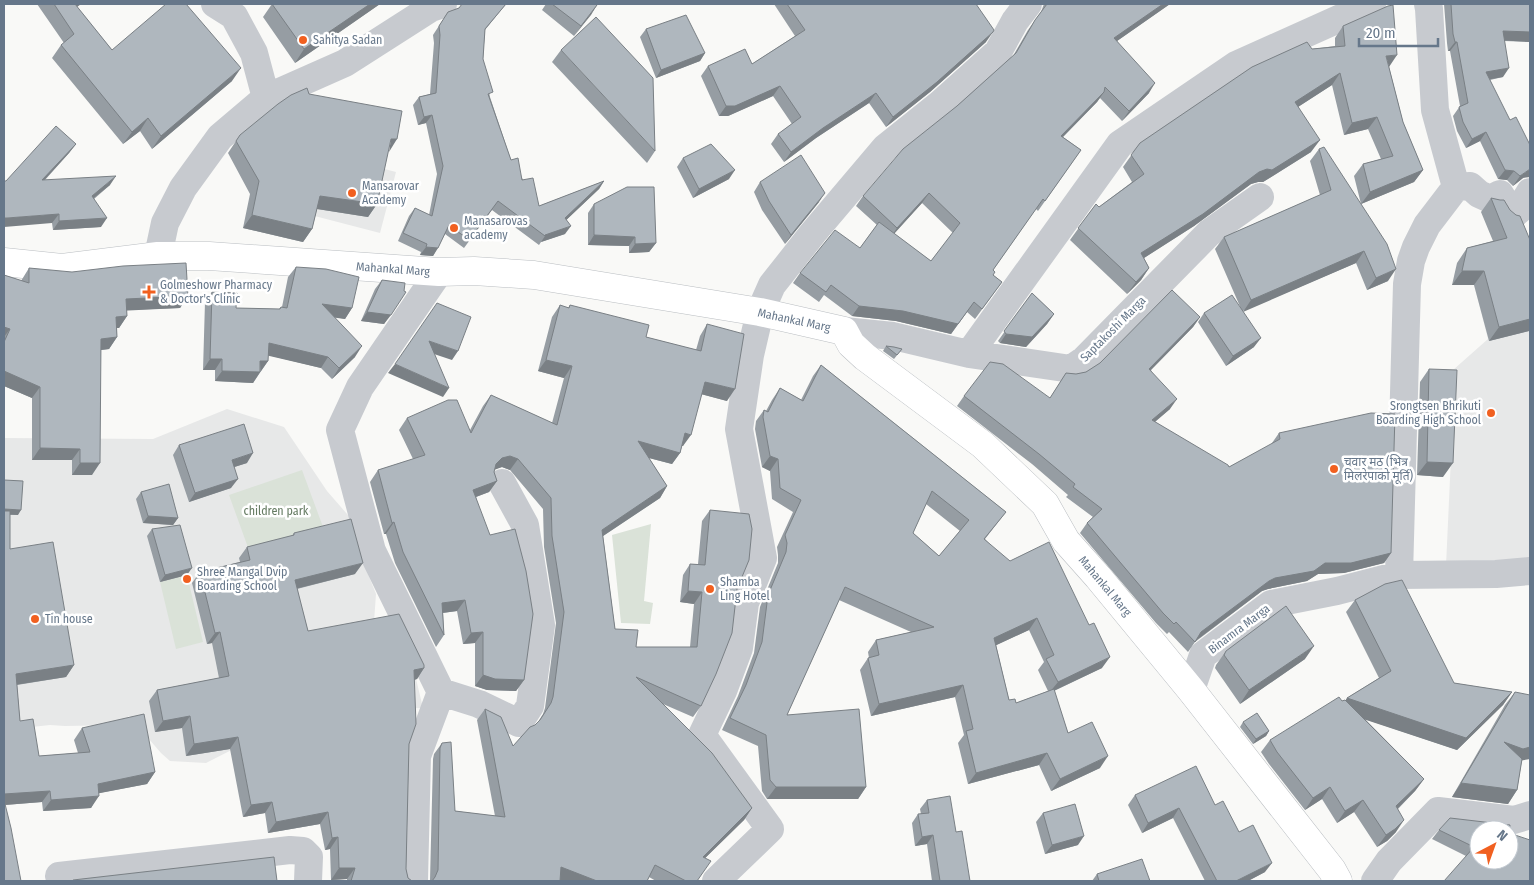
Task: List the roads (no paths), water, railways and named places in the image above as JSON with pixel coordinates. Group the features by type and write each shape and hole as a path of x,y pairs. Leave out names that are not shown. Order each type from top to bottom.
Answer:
{"main road":[{"name":"Mahankal Marg","path":"4,262 62,268 158,256 209,256 439,272 474,271 534,275 760,312 844,331 851,344 865,357 983,445 1045,504 1066,541 1191,690 1330,877"}],"street":[{"path":"215,4 234,16 254,53 266,98"},
{"path":"158,256 165,224 183,188 220,138 266,98 346,63 432,8 443,4"},
{"path":"716,881 770,829 702,735 723,691 739,648 745,603 763,558 739,429 750,355 760,312 772,286 885,148 940,104 998,52 1014,21 1028,4"},
{"path":"969,354 1120,144 1236,65 1372,4"},
{"path":"1428,4 1434,110 1456,187"},
{"path":"1399,576 1408,284 1411,261 1427,225 1456,187 1470,186 1479,194 1490,199 1500,194 1513,215 1519,210 1530,192"},
{"name":"Saptakoshi Marga","path":"844,331 894,336 969,354 1071,369 1084,360 1209,233 1260,197"},
{"path":"439,272 360,388 340,430 372,551 441,692 479,704 518,723 530,706 541,625 525,525 502,483"},
{"name":"Binamra Marga","path":"1191,690 1203,656 1271,604 1399,576 1530,571"},
{"path":"414,881 417,756 441,692"},
{"path":"1375,881 1389,861 1438,811 1514,820 1530,815"},
{"path":"60,876 290,850 302,851 309,856 308,881"}],"place":[{"name":"Sahitya Sadan","path":"303,40"},
{"name":"Mansarovar Academy","path":"352,193"},
{"name":"Manasarovas academy","path":"454,228"},
{"name":"Golmeshowr Pharmacy & Doctor's Clinic","path":"149,292"},
{"name":"Srongtsen Bhrikuti Boarding High School","path":"1491,413"},
{"name":"चुवार मठ (भित्र मिलरेपाको मूर्ति)","path":"1334,469"},
{"name":"Shree Mangal Dvip Boarding School","path":"187,579"},
{"name":"Shamba Ling Hotel","path":"710,589"},
{"name":"Tin house","path":"35,619"}],"park label":[{"name":"children park","path":"276,511"}]}
